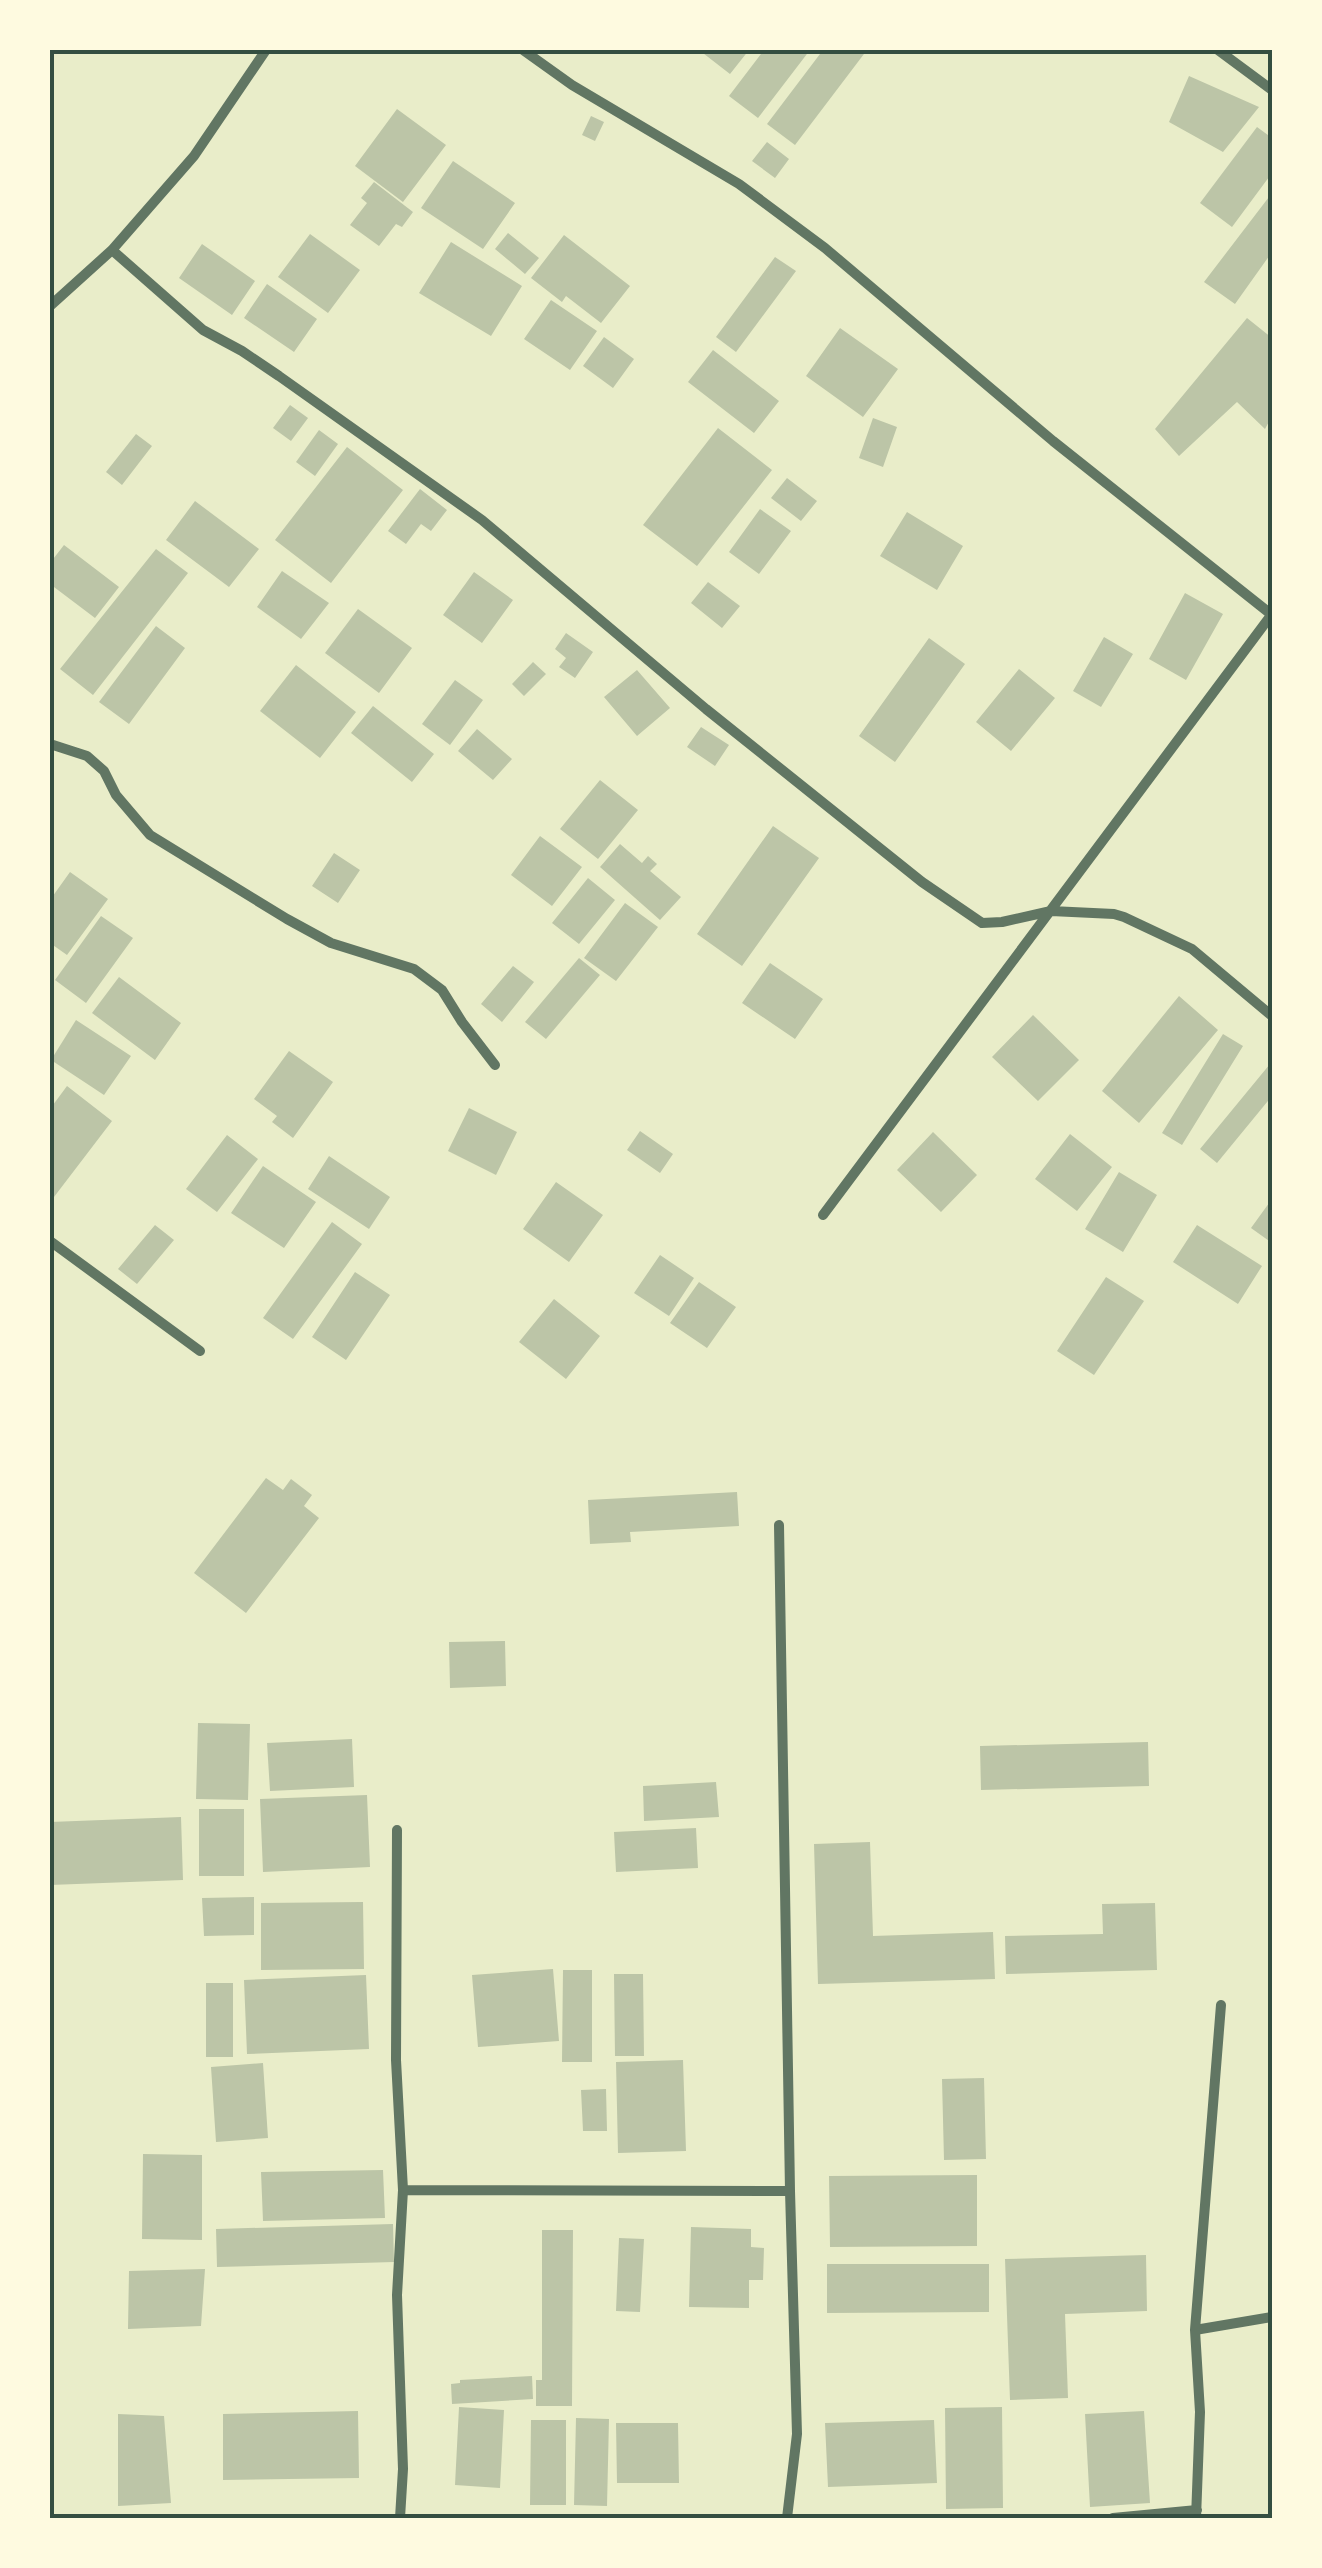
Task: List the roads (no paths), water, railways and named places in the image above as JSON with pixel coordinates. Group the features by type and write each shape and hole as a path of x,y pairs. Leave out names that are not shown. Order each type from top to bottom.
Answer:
{"street":[{"path":"50,306 112,250 194,156 266,50"},
{"path":"522,50 572,85 739,184 796,226 1053,442 1272,615 823,1215"},
{"path":"1218,50 1272,90"},
{"path":"112,250 203,330 242,351 482,520 706,709 922,882 982,923 1051,912 1114,914 1192,950 1272,1016"},
{"path":"50,744 87,756 104,771 116,795 150,836 331,943 414,969 442,990 495,1065"},
{"path":"50,1241 200,1351"},
{"path":"779,1525 797,2434 786,2518"},
{"path":"397,1830 396,2060 403,2190 397,2295 403,2468 400,2518"},
{"path":"1114,2518 1197,2514 1200,2412 1195,2330 1221,2005"},
{"path":"403,2190 790,2191"},
{"path":"1195,2330 1272,2317"}]}
